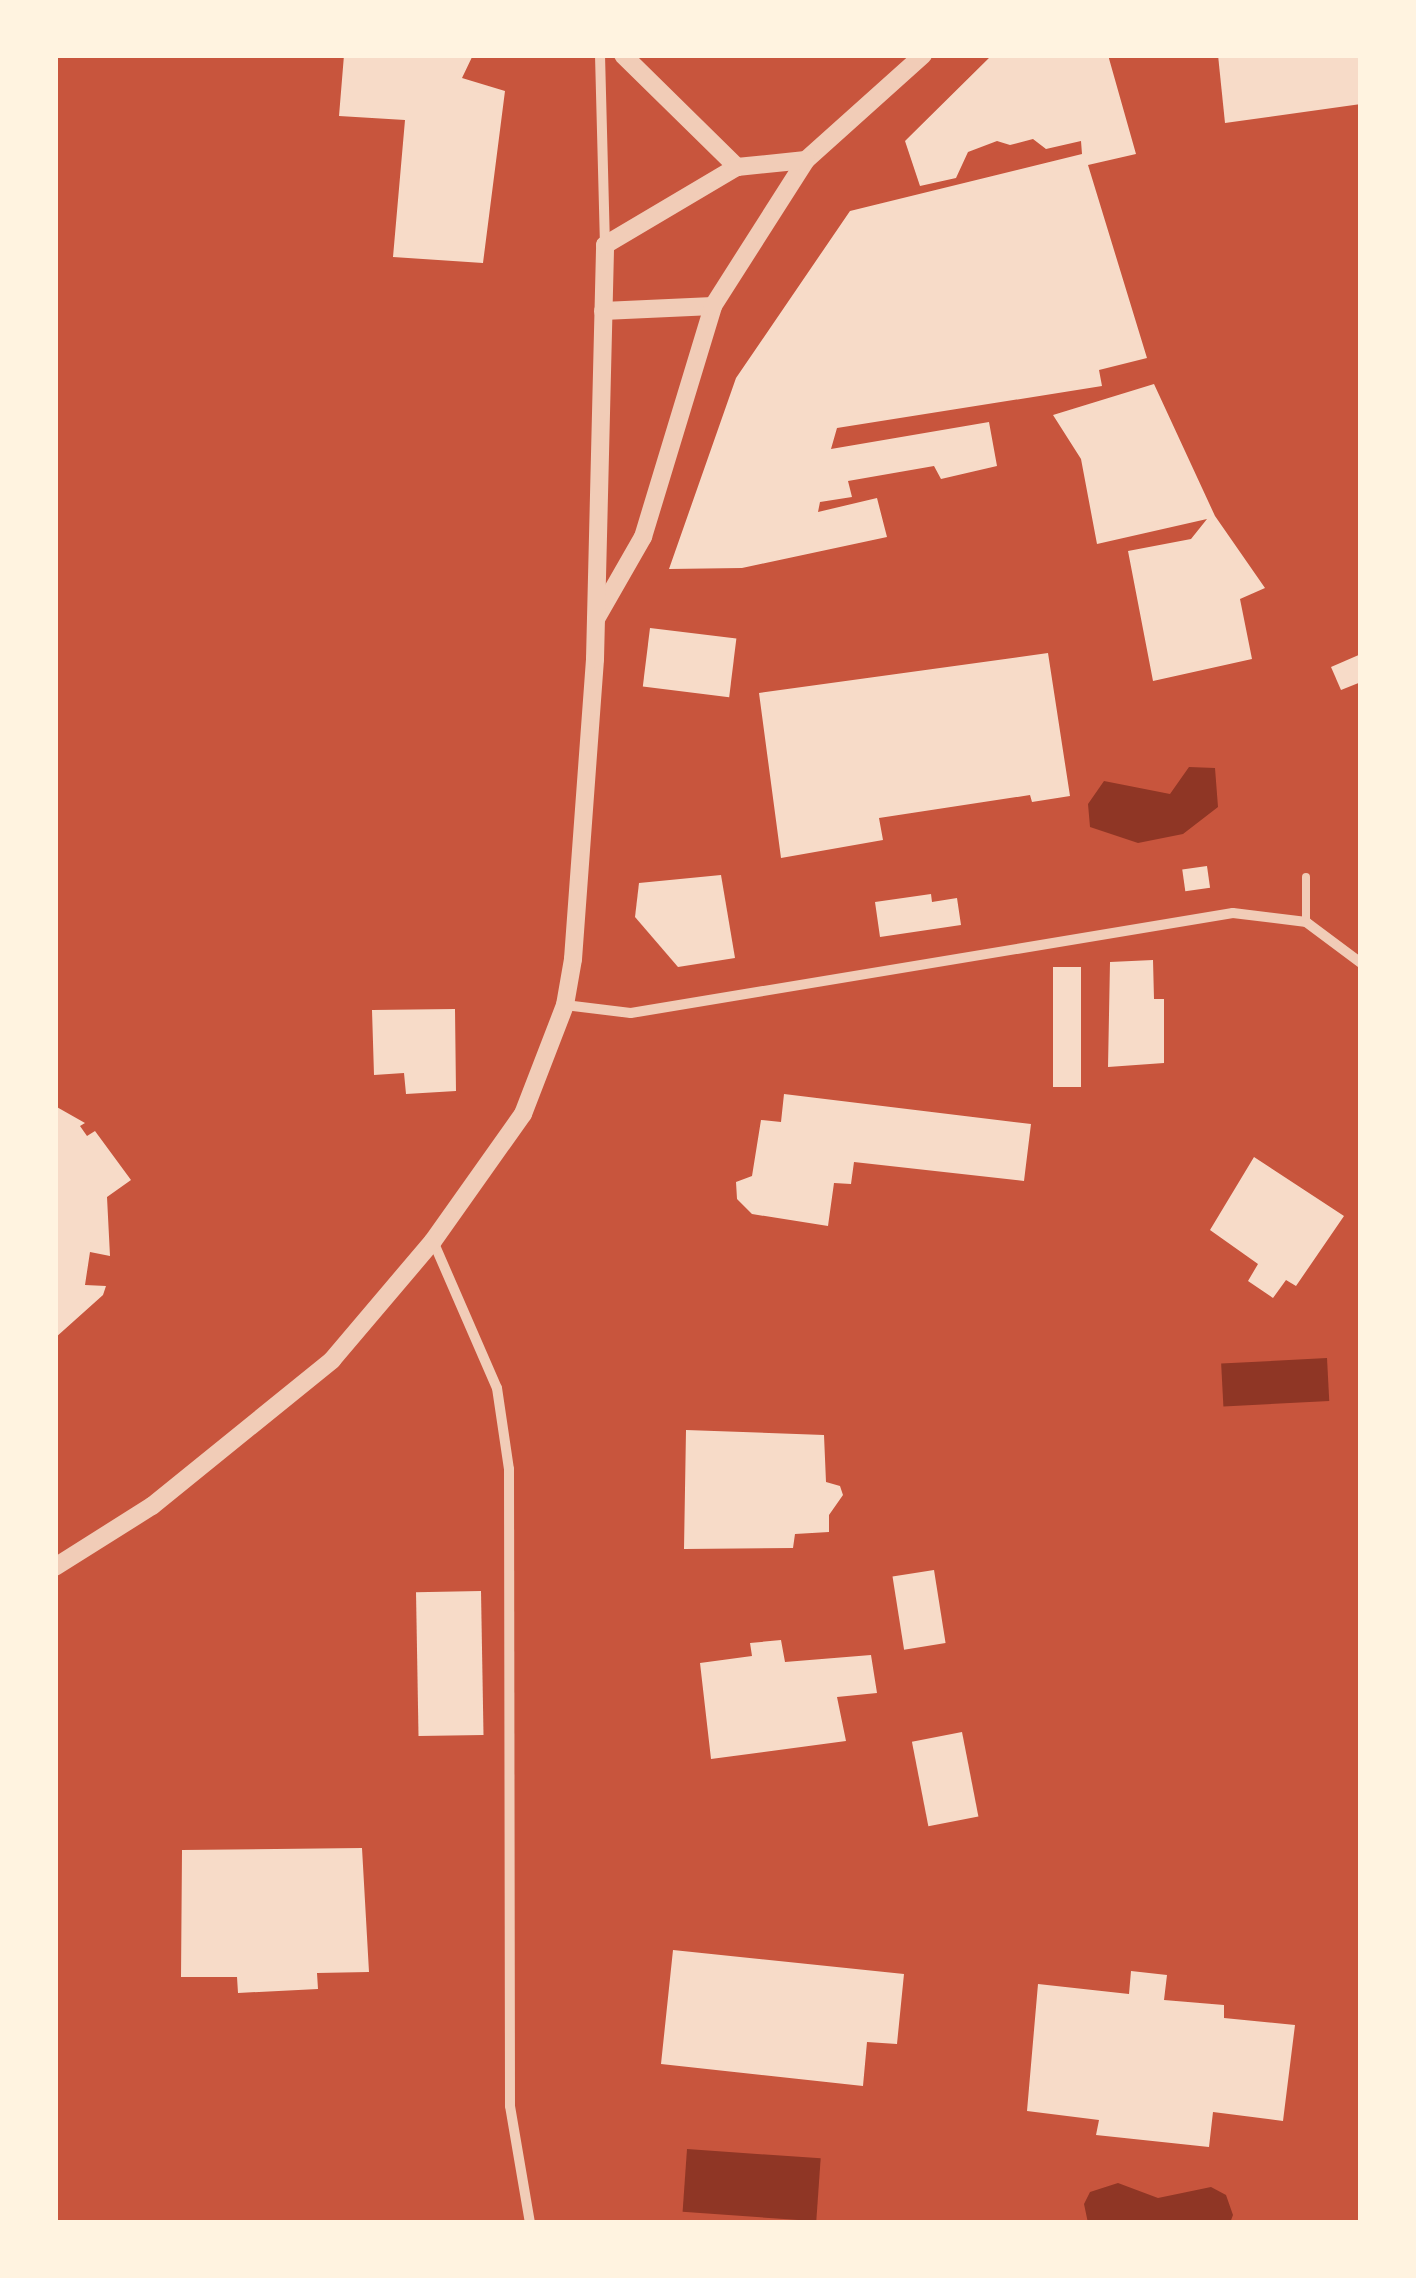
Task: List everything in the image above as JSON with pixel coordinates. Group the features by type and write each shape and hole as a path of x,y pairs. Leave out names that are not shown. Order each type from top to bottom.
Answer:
{"street":[{"path":"55,1567 152,1506 332,1360 432,1241 522,1114 566,1005 596,620 605,245 600,55"},
{"path":"623,55 737,167"},
{"path":"596,620 643,537 713,306 806,160 923,55"},
{"path":"605,245 737,167 806,160"},
{"path":"603,311 713,306"},
{"path":"566,1005 631,1013 1232,914 1306,922 1361,964"},
{"path":"432,1241 497,1388 508,1469 510,2106 530,2223"}],"lane":[{"path":"1306,878 1306,922"}],"shaded area":[{"path":"1189,767 1215,768 1218,807 1183,834 1138,843 1090,827 1088,804 1104,781 1170,794"},
{"path":"1327,1358 1329,1401 1223,1406 1221,1364"},
{"path":"687,2149 821,2158 816,2221 683,2212"},
{"path":"1118,2183 1158,2198 1211,2187 1226,2195 1233,2215 1230,2223 1088,2223 1084,2204 1090,2192"}],"building":[{"path":"344,55 473,55 462,78 505,91 483,263 393,257 405,120 339,116"},
{"path":"992,55 1108,55 1136,154 1088,165 1147,358 1099,370 1102,386 837,428 831,449 989,422 997,466 941,479 934,466 848,481 852,497 820,502 818,512 877,498 887,537 742,568 669,569 736,378 850,211 1082,154 1081,141 1046,149 1033,139 1010,145 997,141 968,152 956,178 920,186 905,141"},
{"path":"1218,55 1361,55 1361,104 1225,123"},
{"path":"1154,384 1215,516 1265,588 1240,599 1252,659 1153,681 1128,551 1191,539 1207,519 1097,544 1081,459 1053,415"},
{"path":"650,628 736,639 729,697 643,687"},
{"path":"1048,653 1070,796 1032,802 1030,795 879,818 883,840 781,858 759,693"},
{"path":"1361,654 1361,682 1341,690 1331,667"},
{"path":"1207,866 1210,888 1185,891 1182,869"},
{"path":"721,875 735,958 678,967 635,917 639,883"},
{"path":"931,894 932,902 957,898 961,925 880,937 875,902"},
{"path":"1153,960 1154,999 1164,999 1164,1063 1108,1067 1110,962"},
{"path":"1053,967 1081,967 1081,1087 1053,1087"},
{"path":"455,1009 456,1091 406,1094 404,1073 374,1075 372,1010"},
{"path":"784,1094 1031,1124 1024,1181 854,1162 851,1184 834,1183 828,1226 752,1214 737,1199 736,1182 752,1176 761,1120 781,1122"},
{"path":"55,1106 85,1123 80,1126 87,1136 95,1131 131,1180 107,1197 110,1256 90,1252 85,1285 106,1286 103,1295 55,1338"},
{"path":"1254,1157 1344,1216 1296,1286 1286,1280 1273,1298 1248,1281 1258,1264 1210,1230"},
{"path":"686,1430 824,1435 826,1482 840,1486 843,1495 829,1515 829,1532 795,1534 793,1548 684,1549"},
{"path":"934,1570 946,1643 904,1650 893,1577"},
{"path":"481,1591 484,1735 419,1736 416,1592"},
{"path":"781,1640 785,1662 871,1655 877,1693 837,1697 846,1741 711,1759 700,1663 752,1656 750,1643"},
{"path":"962,1732 978,1816 928,1826 912,1742"},
{"path":"362,1848 369,1972 317,1973 318,1989 238,1993 237,1977 181,1977 182,1850"},
{"path":"673,1950 904,1974 897,2044 867,2042 863,2086 661,2064"},
{"path":"1131,1971 1167,1975 1164,2000 1224,2005 1224,2018 1295,2025 1283,2121 1213,2112 1209,2147 1096,2135 1099,2120 1027,2111 1038,1984 1129,1994"}]}
